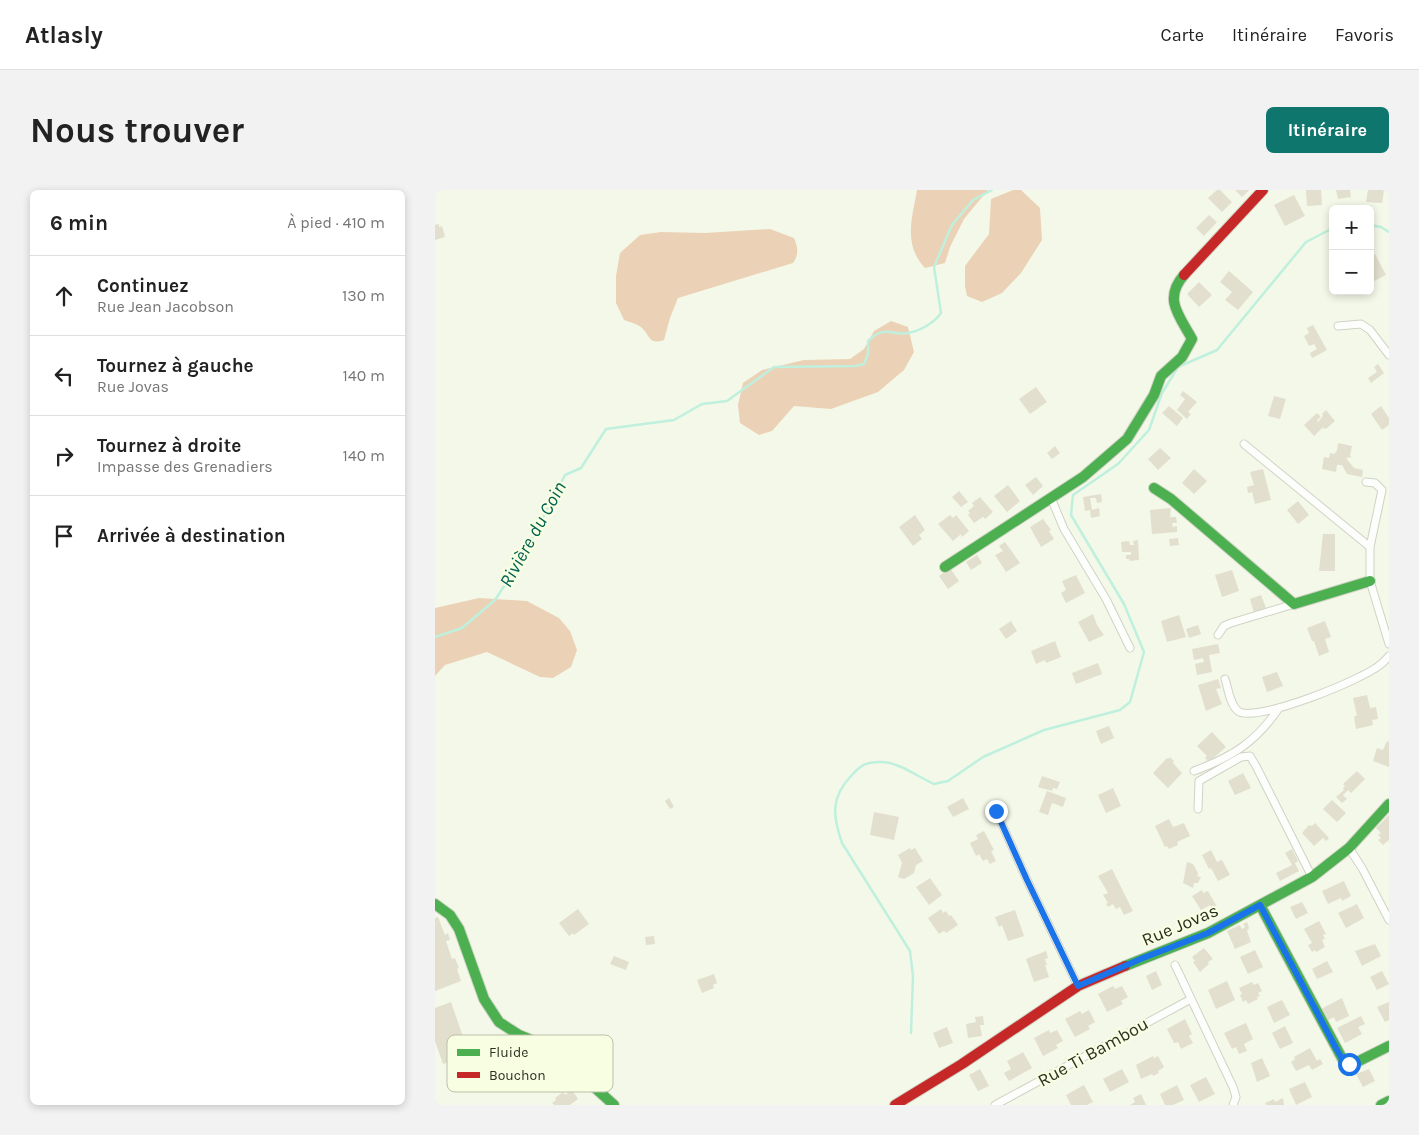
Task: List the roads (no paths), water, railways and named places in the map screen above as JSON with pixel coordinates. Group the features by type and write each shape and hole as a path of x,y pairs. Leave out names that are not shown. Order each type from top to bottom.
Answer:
{"street":[{"path":"945,568 1083,477 1127,439 1154,395 1161,376 1182,357 1191,343 1192,339 1173,305 1174,289 1182,277 1263,190"},
{"path":"1338,326 1361,324 1370,330 1389,355"},
{"path":"1244,444 1370,547"},
{"path":"1366,482 1375,483 1382,490 1370,547 1370,581 1389,644"},
{"path":"1154,488 1171,499 1294,604"},
{"path":"1051,498 1063,529 1106,599 1130,648"},
{"path":"1218,635 1224,626 1231,623 1370,581"},
{"path":"1225,679 1232,703 1237,711 1244,714 1255,714 1332,690 1381,665 1389,656"},
{"path":"1194,771 1243,748 1266,726 1279,708"},
{"path":"1198,809 1199,781 1241,758 1250,756 1313,876"},
{"name":"Rue Jovas","path":"895,1105 963,1064 1078,986 1208,933 1313,876 1349,848 1389,804"},
{"path":"996,811 1078,986"},
{"path":"1349,848 1362,868 1389,920"},
{"path":"435,904 450,915 459,929 484,999 499,1022 519,1035"},
{"path":"1260,905 1344,1062 1349,1064 1355,1063 1389,1046"},
{"path":"1175,965 1233,1087 1236,1097 1233,1105"},
{"name":"Rue Ti Bambou","path":"995,1105 1191,999"},
{"path":"600,1092 614,1105"},
{"path":"1381,1105 1389,1101"}],"waterway":[{"name":"Rivière du Coin","path":"435,637 462,628 495,600 521,560 565,475 581,468 606,429 674,420 702,404 727,401 774,367 855,366 864,364 868,354 868,341 874,336 884,332 902,334 913,332 935,320 941,313 934,267 952,225 973,200 992,190"},
{"path":"1374,226 1381,227 1389,232"},
{"path":"911,1033 913,976 910,951 842,843 835,816 839,792 858,769 864,765 876,762 895,764 934,784 948,781 983,757 1044,730 1120,710 1130,702 1144,652 1124,604 1071,515 1073,495 1118,464 1149,430 1162,393 1178,367 1217,350 1306,242 1329,230"}]}
